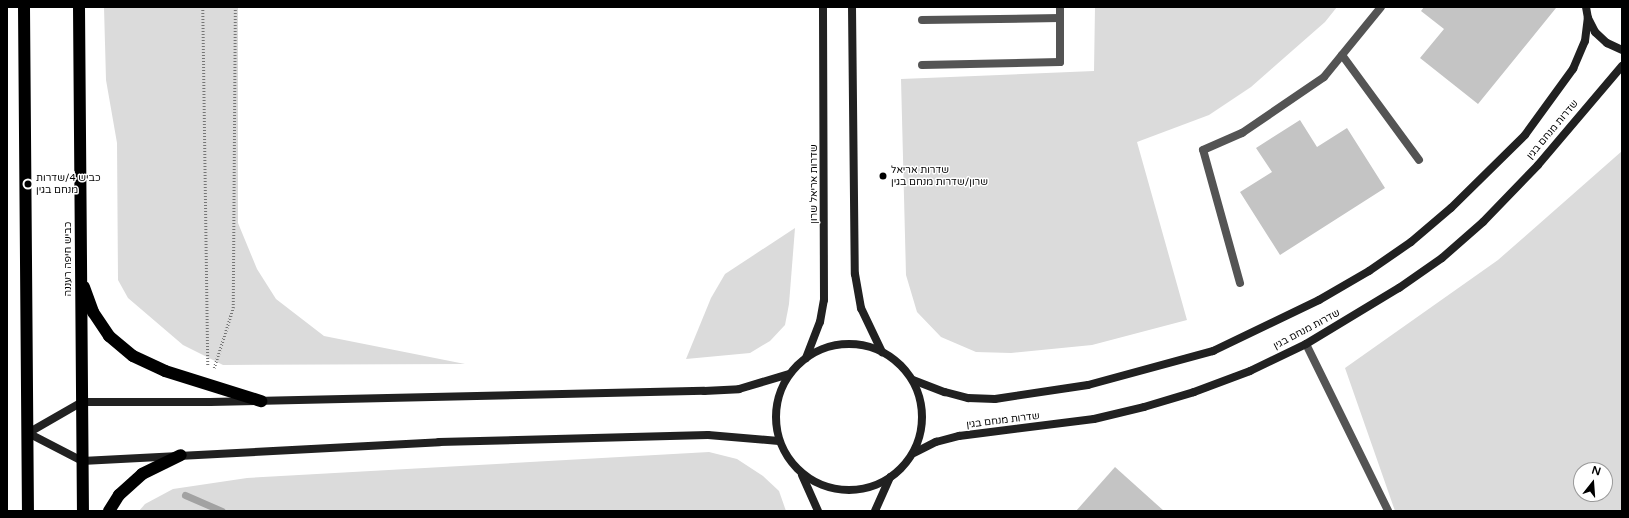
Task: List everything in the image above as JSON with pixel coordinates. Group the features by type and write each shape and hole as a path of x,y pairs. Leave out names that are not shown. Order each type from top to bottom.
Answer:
{"highway":[{"path":"24,7 28,511"},
{"name":"כביש חיפה רעננה","path":"79,7 82,511"},
{"path":"81,276 93,312 109,336 133,356 165,371 261,401"},
{"path":"109,511 119,495 142,474 181,455"}],"street":[{"name":"שדרות אריאל שרון","path":"806,358 820,322 825,285 823,7"},
{"path":"852,7 855,274 861,308 882,352"},
{"path":"922,64 1060,62 1060,7"},
{"path":"1240,283 1203,150 1242,133 1324,77 1381,7"},
{"path":"1586,7 1588,18 1595,32 1607,43 1622,50"},
{"path":"922,20 1060,18"},
{"name":"שדרות מנחם בגין","path":"913,380 945,392 968,398 995,400 1088,384 1213,351 1319,300 1369,271 1411,242 1451,208 1525,135 1573,69 1585,41 1588,18"},
{"path":"1342,55 1419,160"},
{"name":"שדרות מנחם בגין","path":"914,453 936,442 959,436 1087,420 1144,407 1201,390 1306,344 1399,288 1442,258 1478,227 1538,165 1622,66"},
{"path":"849,344 874,348 882,352 896,361 913,380 922,404 922,429 914,453 898,472 877,486 852,491 829,488 808,478 790,462 779,441 775,418 777,403 789,374 806,358 826,347 849,344"},
{"path":"1306,344 1388,511"},
{"path":"28,433 82,402 261,401 704,391 739,388 789,374"},
{"path":"28,433 82,461 438,442 708,435 779,441"},
{"path":"799,470 818,511"},
{"path":"875,511 890,477"}],"path":[{"path":"203,7 208,385"},
{"path":"208,385 233,308 235,7"}],"shaded area":[{"path":"104,7 238,7 238,223 257,269 276,299 324,336 465,364 223,365 183,345 128,298 118,280 117,143 106,80"},
{"path":"1095,7 1337,7 1325,22 1251,87 1209,115 1137,142 1187,320 1092,345 1011,353 976,352 941,337 917,312 906,275 901,79 1094,71"},
{"path":"1622,151 1622,511 1395,511 1345,368 1498,260"},
{"path":"795,228 789,304 785,325 770,341 750,353 686,359 711,298 725,274"},
{"path":"709,452 737,459 763,476 779,491 786,511 139,511 145,504 173,489 247,478"}],"building":[{"path":"1424,7 1556,8 1478,104 1420,58 1444,29 1421,11"},
{"path":"1300,120 1317,147 1347,128 1385,188 1280,255 1240,192 1272,172 1256,148"},
{"path":"1115,467 1164,511 1076,511"}],"waterway":[{"path":"185,495 222,511"}],"place":[{"name":"שדרות אריאל שרון/שדרות מנחם בגין","path":"883,176"},
{"name":"כביש 4/שדרות מנחם בגין","path":"28,184"}]}
